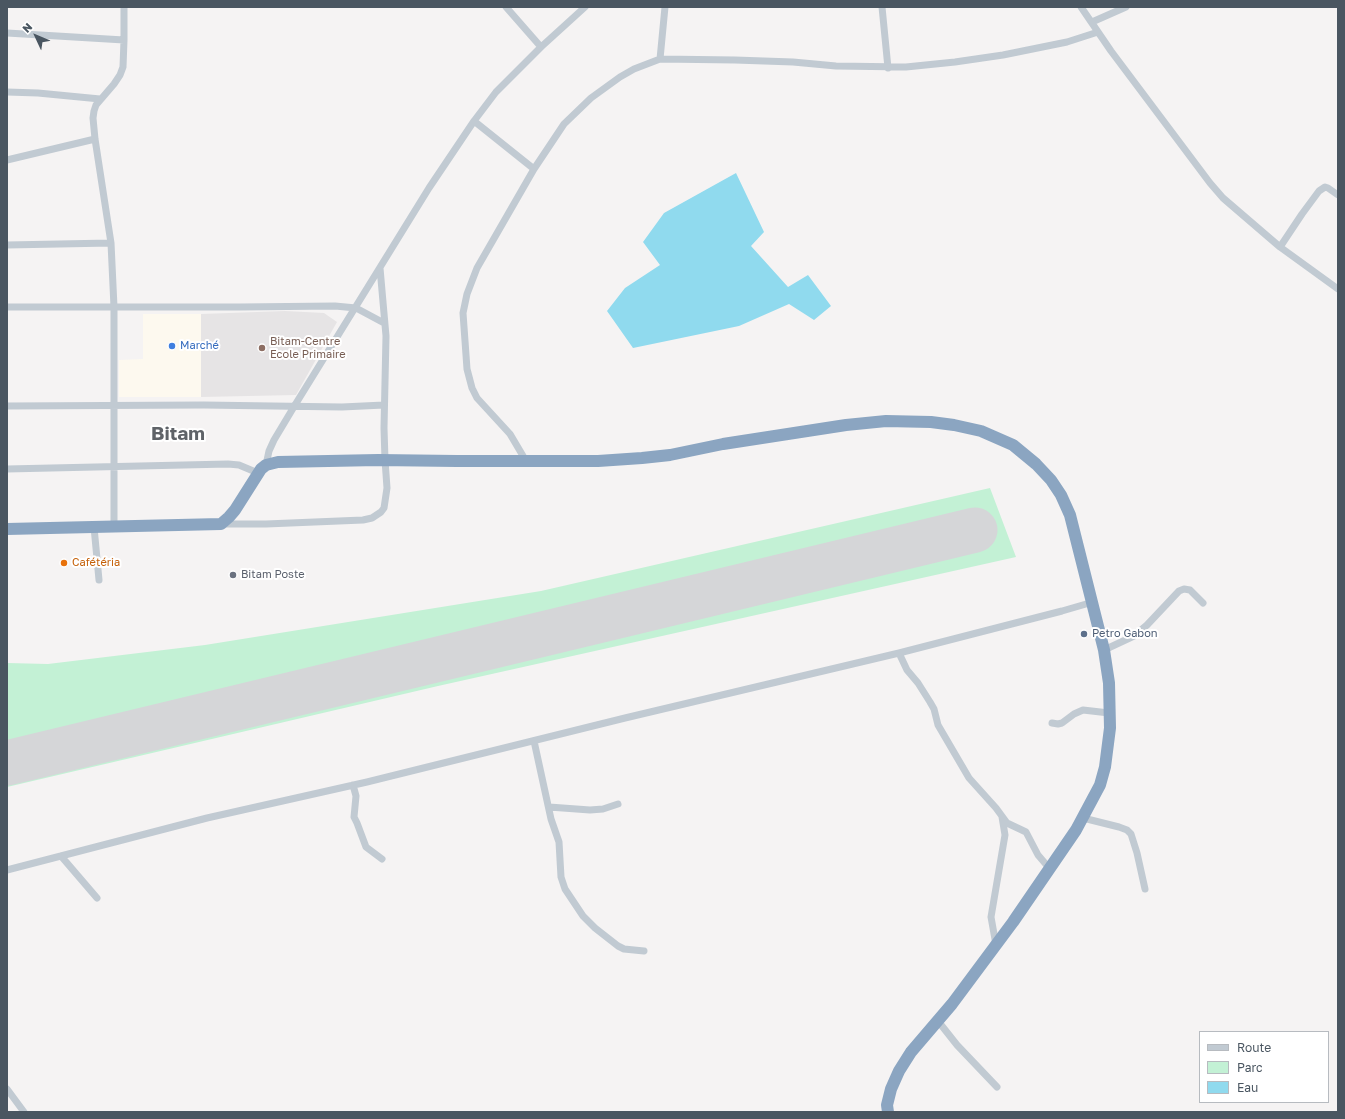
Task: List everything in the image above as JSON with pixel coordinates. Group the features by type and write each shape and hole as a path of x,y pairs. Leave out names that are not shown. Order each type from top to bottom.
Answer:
{"highway":[{"path":"7,529 221,524 235,510 262,469 278,462 384,460 598,461 663,456 723,444 846,425 886,421 931,422 954,425 981,431 1013,445 1048,476 1061,495 1070,515 1093,602 1104,650 1109,683 1109,744 1105,767 1100,785 1083,818 1050,869 996,945 938,1021 911,1052 891,1089 887,1105 888,1112"}],"street":[{"path":"114,526 114,306 111,243 95,139 94,111 100,100 120,76 123,67 124,7"},
{"path":"506,7 541,47"},
{"path":"7,469 228,464 262,469 274,440 295,405 429,188 474,121 496,92 541,47 585,7"},
{"path":"660,59 665,7"},
{"path":"882,7 888,68"},
{"path":"1081,7 1210,183 1223,198 1280,247 1338,289"},
{"path":"1092,22 1126,7"},
{"path":"526,461 510,434 477,398 472,388 467,369 463,313 467,294 477,268 534,169 564,124 591,98 634,69 660,59 794,62 836,66 888,68 955,62 1003,55 1067,42 1098,32"},
{"path":"7,33 124,40"},
{"path":"7,92 38,93 100,100"},
{"path":"474,121 534,169"},
{"path":"7,160 95,139"},
{"path":"1280,247 1319,191 1325,187 1338,195"},
{"path":"7,245 111,243"},
{"path":"221,524 340,521 372,518 384,508 387,488 384,460 386,336 380,268"},
{"path":"7,307 335,306 356,308 384,323"},
{"path":"7,406 384,406"},
{"path":"94,527 99,580"},
{"path":"1104,650 1134,636 1147,625 1179,591 1184,589 1190,590 1203,602"},
{"path":"7,870 207,818 353,785 899,653 1093,602"},
{"path":"899,653 907,670 918,683 934,709 938,725 974,785 996,808 1001,817 1007,823 1026,832 1038,855 1050,869"},
{"path":"1052,723 1062,723 1074,714 1083,710 1109,713"},
{"path":"534,741 551,819 559,842 561,877 565,889 583,916 595,928 624,949 644,951"},
{"path":"353,785 356,796 354,817 366,847 382,859"},
{"path":"549,808 590,810 603,809 618,804"},
{"path":"996,945 991,917 1005,835 1001,817"},
{"path":"1083,818 1119,827 1127,830 1131,834 1145,889"},
{"path":"61,856 97,898"},
{"path":"938,1021 957,1045 997,1087"},
{"path":"7,1089 24,1112"}],"shaded area":[{"name":"Bitam-Centre Ecole Primaire","path":"285,311 324,313 337,322 296,395 201,397 201,314"},
{"name":"Marché","path":"143,314 201,314 201,397 119,397 119,360 143,359"}],"green space":[{"path":"990,488 1016,557 438,686 7,787 7,663 48,664 205,645 541,591"}],"water":[{"path":"736,173 764,232 751,246 788,287 808,275 831,306 814,320 789,304 739,326 633,348 607,311 625,288 660,265 643,242 664,213"}],"runway":[{"path":"7,763 975,530"}],"place":[{"name":"Marché","path":"172,346"},
{"name":"Bitam-Centre Ecole Primaire","path":"262,348"},
{"name":"Cafétéria","path":"64,563"},
{"name":"Bitam Poste","path":"233,575"},
{"name":"Petro Gabon","path":"1084,634"}],"district":[{"name":"Bitam","path":"178,434"}]}
